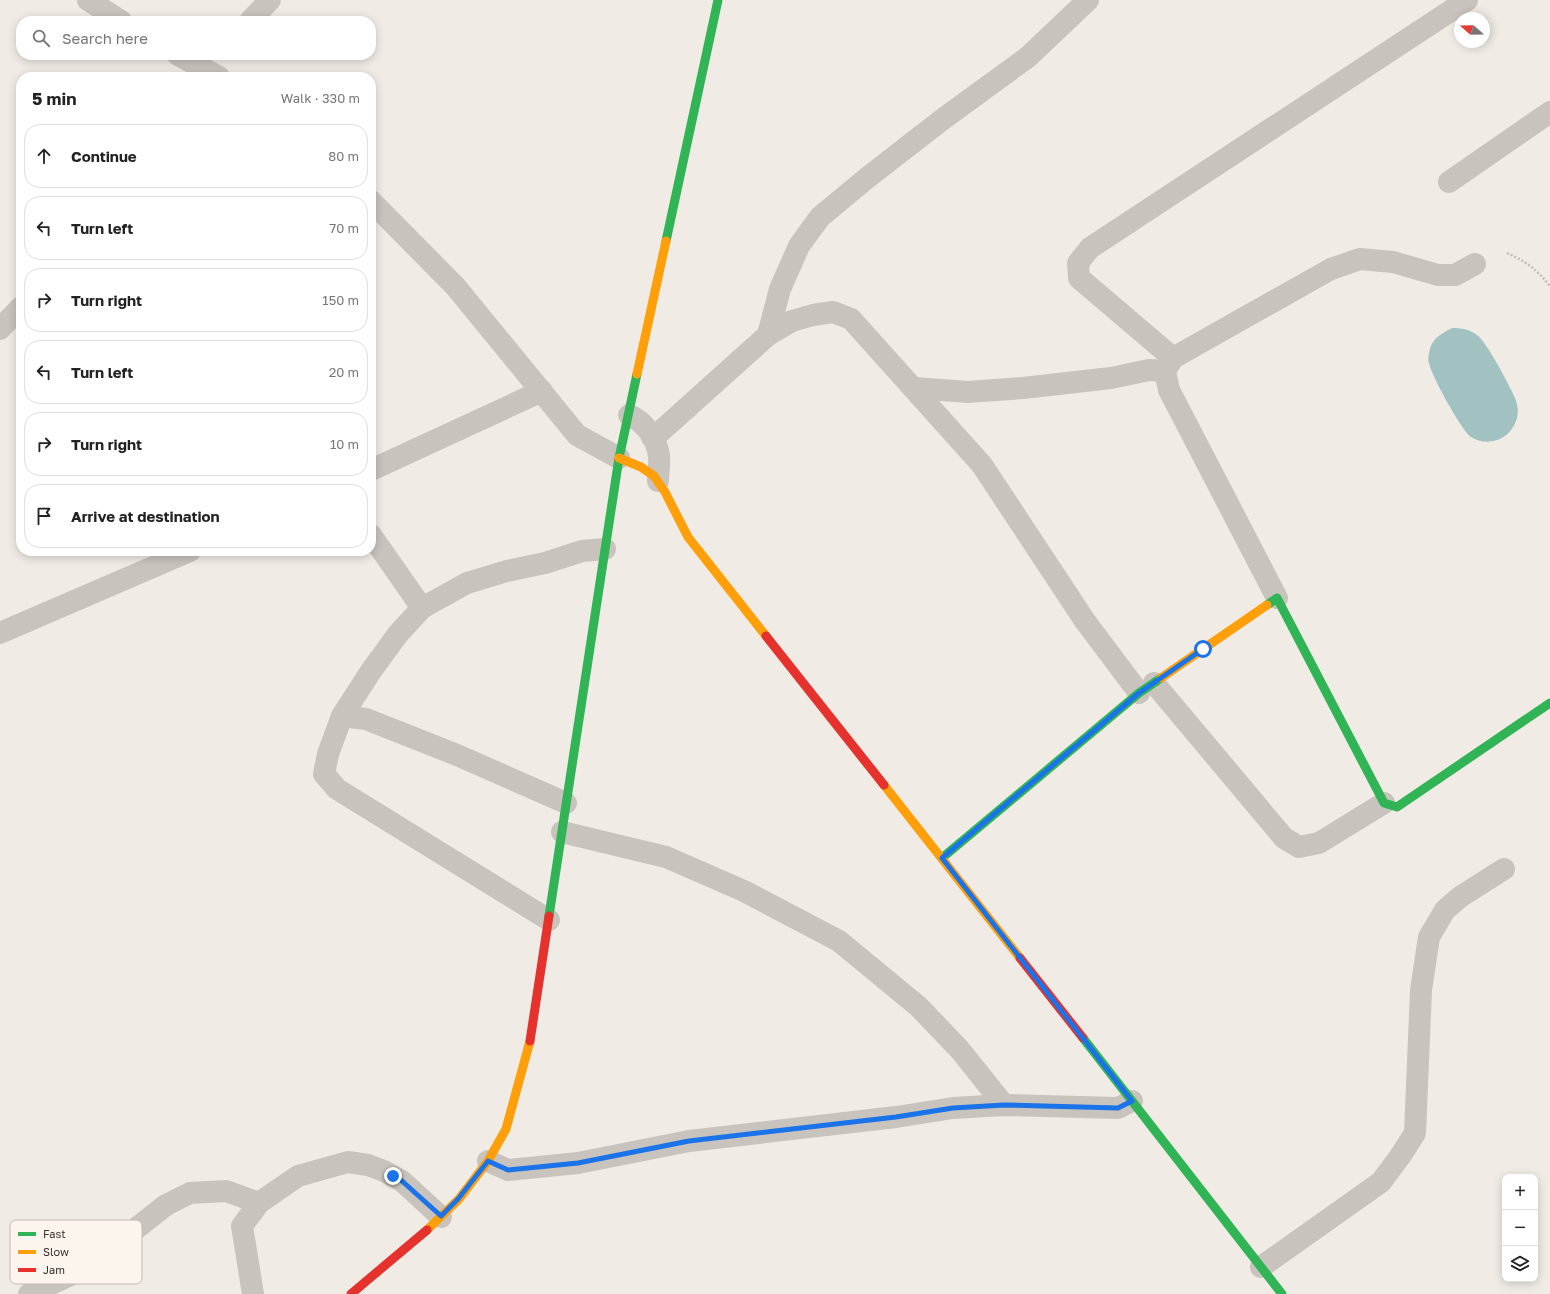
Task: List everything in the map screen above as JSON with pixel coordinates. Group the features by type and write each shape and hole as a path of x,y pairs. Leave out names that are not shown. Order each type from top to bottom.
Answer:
{"street":[{"path":"88,0 113,16"},
{"path":"255,16 270,0"},
{"path":"352,1294 441,1216 458,1199 488,1161 506,1129 530,1043 619,458 718,0"},
{"path":"768,335 780,289 799,246 820,217 867,178 1028,57 1088,0"},
{"path":"1467,0 1090,248 1078,263 1080,278 1169,364 1169,390 1384,803 1397,807 1550,703"},
{"path":"193,60 214,67"},
{"path":"1449,182 1550,112"},
{"path":"376,206 455,286 577,435 619,458 649,472 658,481 688,537 942,858 1282,1294"},
{"path":"914,388 968,392 1023,388 1111,378 1149,370 1169,364 1331,269 1360,259 1393,262 1438,275 1455,275 1475,264"},
{"path":"0,329 16,312"},
{"path":"652,437 660,432 768,335 792,321 833,312 851,319 982,465 1085,621 1284,838 1299,847 1319,843 1384,803"},
{"path":"376,468 542,391"},
{"path":"629,415 644,424 652,437 659,456 658,481"},
{"path":"376,542 422,608"},
{"path":"548,920 337,789 324,774 328,754 342,716 371,671 398,634 422,608 467,583 507,571 545,563 582,551 605,550"},
{"path":"0,633 178,556"},
{"path":"942,858 1146,688 1277,598"},
{"path":"342,716 366,719 457,755 566,803"},
{"path":"562,832 666,857 744,891 839,941 919,1007 960,1050 1004,1105"},
{"path":"1261,1267 1381,1182 1415,1133 1421,990 1429,937 1445,910 1460,898 1504,869"},
{"path":"488,1161 508,1170 578,1163 689,1141 896,1117 953,1108 1004,1105 1118,1108 1132,1101"},
{"path":"253,1294 242,1226 259,1203 298,1176 348,1162 368,1165 384,1171 402,1181 441,1216"},
{"path":"142,1224 166,1205 190,1193 226,1191 259,1203"},
{"path":"30,1294 52,1284"}],"path":[{"path":"1507,253 1518,258 1536,270 1550,286"}],"water":[{"path":"1452,328 1468,330 1481,339 1498,364 1515,398 1518,415 1515,424 1506,435 1500,439 1484,442 1471,437 1467,433 1454,414 1431,369 1428,359 1431,345 1436,338"}],"traffic: fast":[{"path":"666,241 718,0"},
{"path":"549,916 619,458 637,374"},
{"path":"1267,605 1277,598 1384,803 1397,807 1550,703"},
{"path":"942,858 1139,693 1161,678"},
{"path":"1083,1038 1282,1294"}],"traffic: slow":[{"path":"637,374 666,241"},
{"path":"619,458 641,467 654,476 665,492 688,537 766,636"},
{"path":"1161,678 1267,605"},
{"path":"884,785 1020,958"},
{"path":"427,1230 459,1199 488,1161 506,1129 530,1041"}],"traffic: jam":[{"path":"766,636 884,785"},
{"path":"530,1041 549,916"},
{"path":"1020,958 1083,1038"},
{"path":"351,1294 427,1230"}],"route":[{"path":"393,1176 402,1181 441,1216 458,1199 488,1161 508,1170 578,1163 689,1141 896,1117 953,1108 1004,1105 1118,1108 1132,1101 942,858 1139,693 1203,649"}]}
